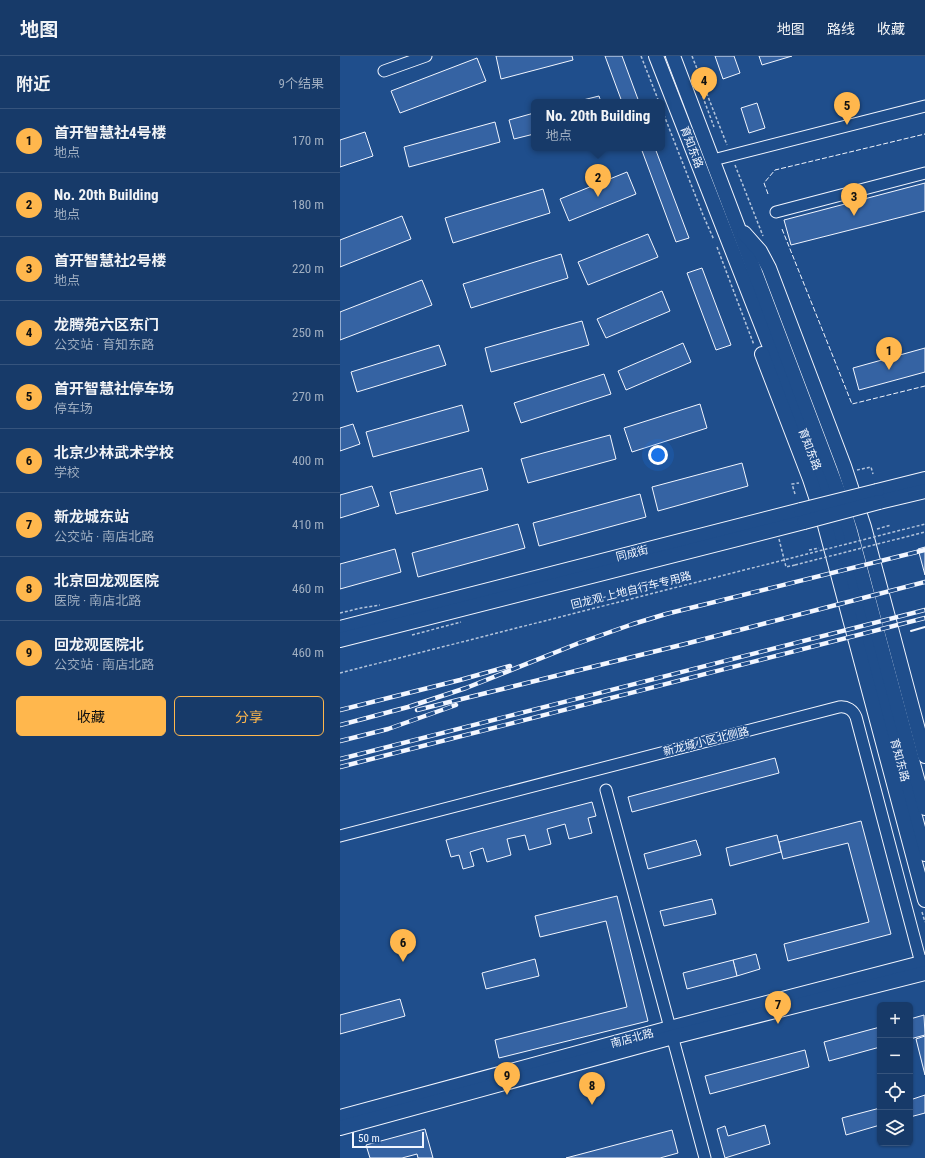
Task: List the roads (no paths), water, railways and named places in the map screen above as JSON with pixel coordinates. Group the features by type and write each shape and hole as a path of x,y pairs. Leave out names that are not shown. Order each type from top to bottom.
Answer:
{"main road":[{"name":"育知东路","path":"656,56 828,497 925,854"},
{"name":"育知东路","path":"673,56 831,471 845,512 925,808"},
{"path":"735,219 740,228 760,251 769,268 852,489 864,527 925,756"},
{"path":"722,224 734,279 810,479 823,518 925,900"},
{"name":"同成街","path":"878,497 925,478"},
{"name":"同成街","path":"340,640 803,516 878,497 925,491"},
{"name":"同成街","path":"340,628 404,611 803,516"},
{"name":"南店北路","path":"340,1117 924,966"},
{"name":"南店北路","path":"340,1128 671,1032"}],"street":[{"path":"384,71 426,56"},
{"path":"713,160 925,106"},
{"path":"776,212 925,172"},
{"path":"340,622 404,611"},
{"name":"新龙城小区北侧路","path":"340,836 843,706 852,711 856,717 912,929 924,966"},
{"path":"606,790 706,1158"}],"railway":[{"path":"340,725 408,707 466,688 579,643 666,614 925,550"},
{"path":"417,710 685,644 925,582"},
{"path":"340,759 925,610"},
{"path":"340,767 925,618"},
{"path":"340,710 510,666"},
{"path":"340,741 388,729 456,705"}],"place":[{"name":"龙腾苑六区东门","path":"704,100"},
{"name":"首开智慧社停车场","path":"847,125"},
{"name":"No. 20th Building","path":"598,197"},
{"name":"首开智慧社2号楼","path":"854,216"},
{"name":"首开智慧社4号楼","path":"889,370"},
{"name":"北京少林武术学校","path":"403,962"},
{"name":"新龙城东站","path":"778,1024"},
{"name":"回龙观医院北","path":"507,1095"},
{"name":"北京回龙观医院","path":"592,1105"}]}
